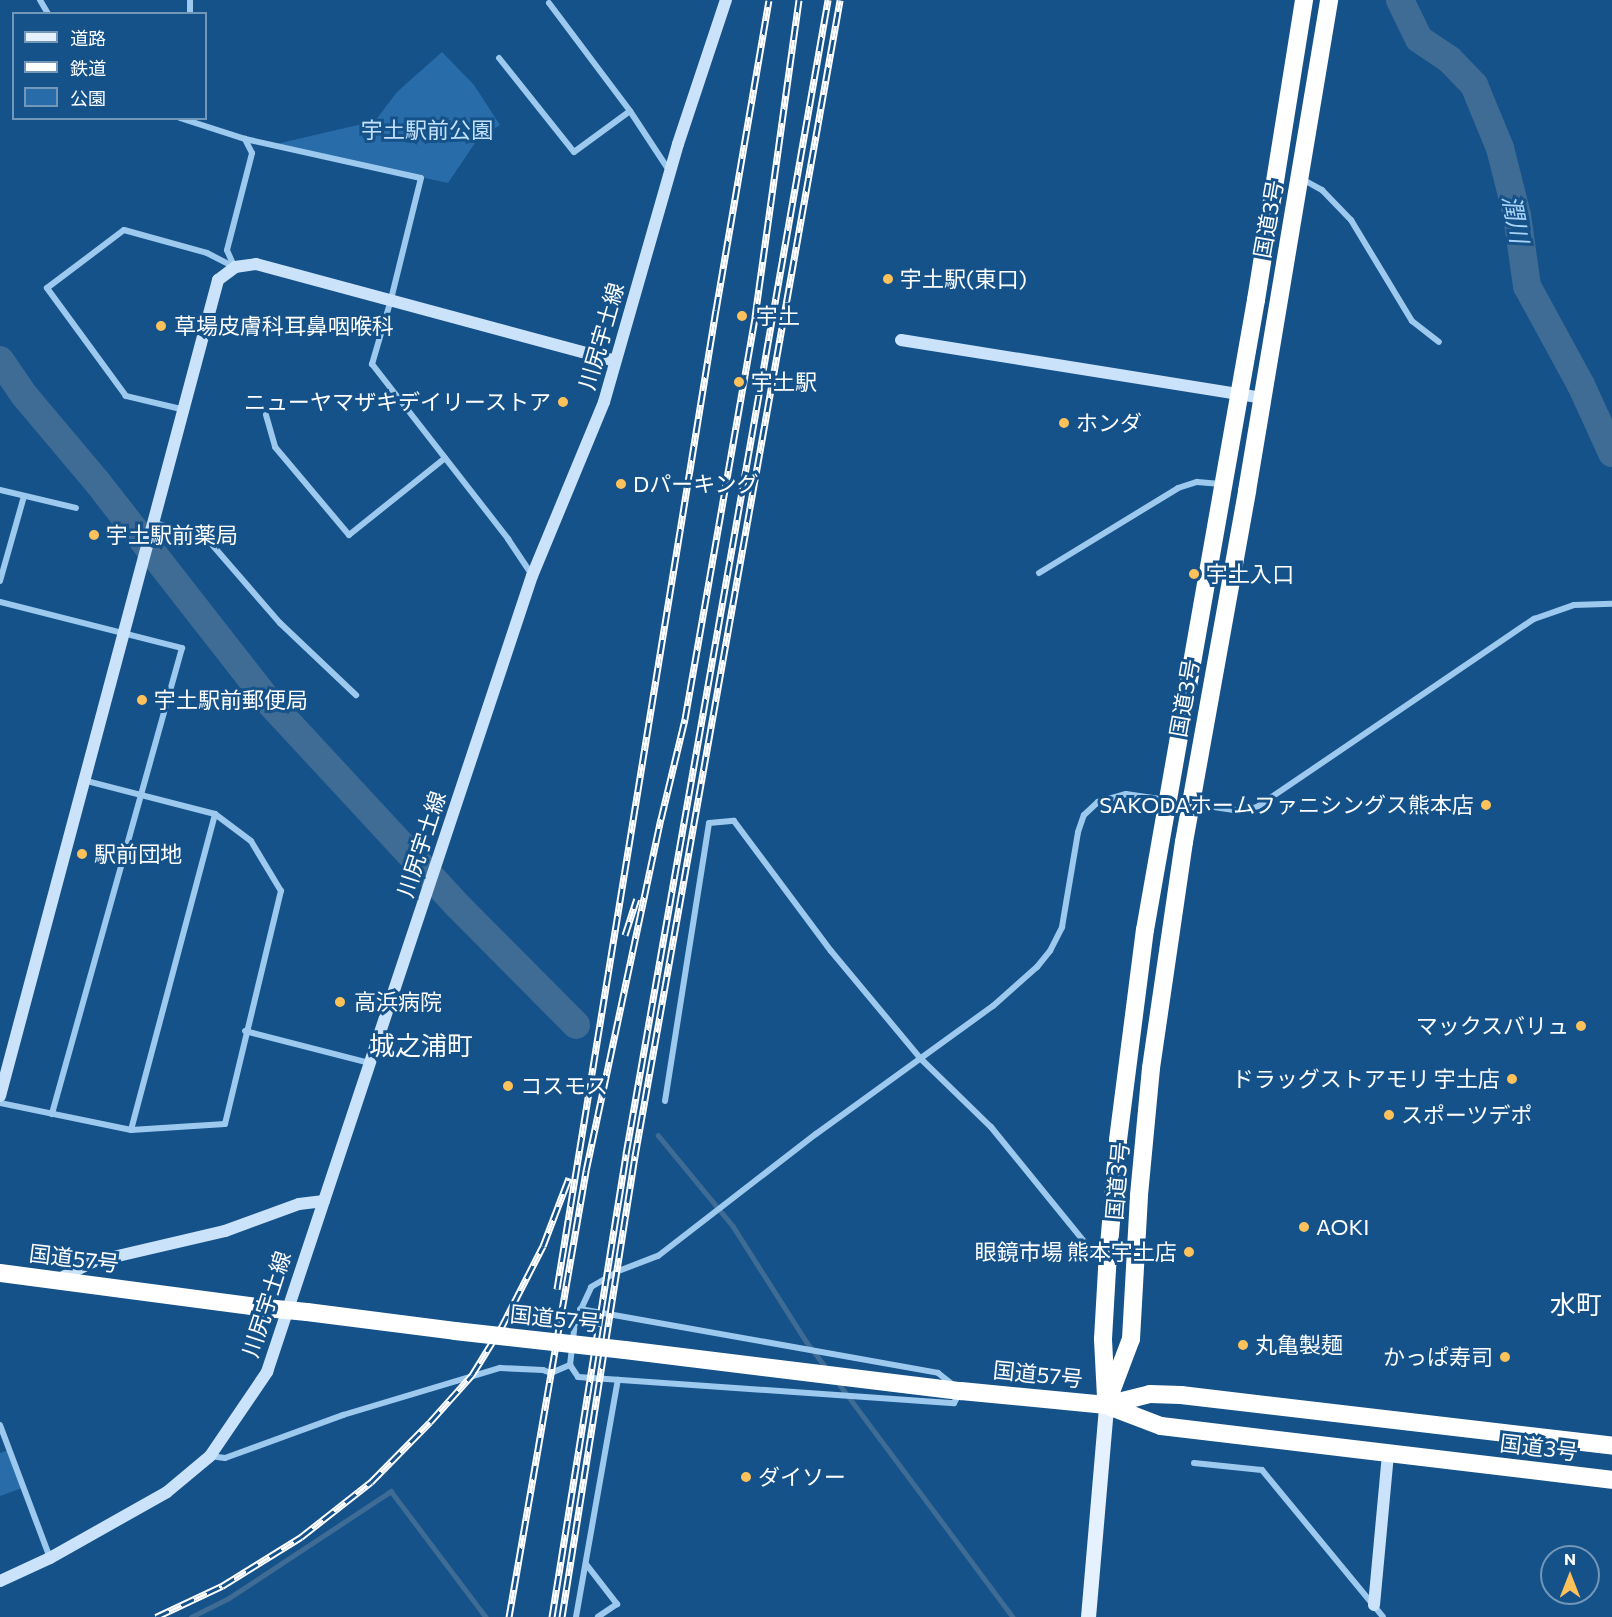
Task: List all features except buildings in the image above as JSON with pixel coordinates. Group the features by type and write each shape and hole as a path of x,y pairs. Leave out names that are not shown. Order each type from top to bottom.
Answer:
{"highway":[{"name":"国道3号","path":"1106,1405 1103,1339 1107,1269 1127,1065 1145,930 1222,484 1240,394 1304,0"},
{"name":"国道3号","path":"1106,1405 1131,1339 1139,1195 1151,1068 1190,803 1262,398 1329,0"},
{"name":"国道57号","path":"0,1273 455,1331 1106,1405"},
{"name":"国道3号","path":"1106,1405 1150,1394 1181,1395 1612,1446"},
{"name":"国道3号","path":"1106,1405 1161,1426 1612,1480"}],"main road":[{"path":"1089,1617 1106,1405"}],"street":[{"name":"川尻宇土線","path":"0,1581 50,1558 167,1492 210,1456 267,1372 532,576 604,402 670,172 726,0"},
{"path":"549,3 630,111 670,172"},
{"path":"499,58 574,152 630,111"},
{"path":"190,120 245,139 421,178 390,303 372,364 508,539 532,576"},
{"path":"235,267 226,250 252,153 245,139"},
{"path":"1299,177 1322,190 1351,220 1412,321 1439,342"},
{"path":"181,409 126,396 47,288 124,230 207,253 235,267"},
{"path":"0,1096 124,633 181,409 218,280 235,267 256,264 390,303 615,362"},
{"path":"901,340 1262,398"},
{"path":"266,415 275,447 349,535 445,458"},
{"path":"1040,573 1179,488 1197,482 1222,484"},
{"path":"0,490 76,508"},
{"path":"0,581 24,496"},
{"path":"152,521 208,540 280,622 356,695"},
{"path":"0,602 182,648 52,1114"},
{"path":"580,1309 938,1373 961,1390 954,1402 858,1398 578,1377 570,1365 575,1322 580,1309 591,1287 621,1270 658,1256 816,1134 1018,986 1050,951 1062,927 1073,850 1084,815 1098,802 1115,796 1143,795 1241,811 1257,807 1534,619 1574,605 1612,604"},
{"path":"0,1103 131,1130 225,1124 245,1031 281,891 251,842 215,814 83,780"},
{"path":"131,1130 215,814"},
{"path":"665,1101 709,824 734,821 831,951 921,1059 991,1126 1107,1269"},
{"path":"245,1031 370,1063"},
{"path":"59,1279 92,1262 225,1231 299,1204 324,1201"},
{"path":"210,1456 225,1458 343,1414 500,1368 543,1370 551,1373 570,1365"},
{"path":"576,1617 618,1380"},
{"path":"0,1425 50,1558"},
{"path":"1374,1605 1388,1453"},
{"path":"1194,1463 1262,1470 1383,1617"},
{"path":"586,1564 617,1604 598,1617"}],"green space":[{"name":"宇土駅前公園","path":"442,52 474,85 500,125 477,140 448,183 272,145 375,121 397,92"},
{"path":"9,1450 22,1488 0,1496 0,1453"}],"waterway":[{"name":"潤川","path":"1400,0 1419,39 1450,60 1474,85 1500,148 1517,215 1527,286 1581,385 1612,453"},
{"path":"0,360 24,395 98,483 270,703 457,905 576,1025"},
{"path":"658,1135 733,1226 806,1341 828,1370"},
{"path":"837,1381 1013,1617"},
{"path":"191,1617 229,1598 391,1491 486,1617"}],"railway":[{"path":"557,1289 716,310 769,0"},
{"path":"509,1617 586,1171 661,819 685,719 755,317 799,0"},
{"path":"552,1617 626,1154 828,0"},
{"path":"562,1617 635,1156 840,0"},
{"path":"625,935 637,899"},
{"path":"156,1617 222,1586 301,1537 371,1482 430,1422 472,1375 501,1328 543,1246 569,1178"}],"place":[{"name":"宇土駅(東口)","path":"888,279"},
{"name":"宇土","path":"742,316"},
{"name":"草場皮膚科耳鼻咽喉科","path":"161,326"},
{"name":"宇土駅","path":"739,382"},
{"name":"ニューヤマザキデイリーストア","path":"563,402"},
{"name":"ホンダ","path":"1064,423"},
{"name":"Dパーキング","path":"621,484"},
{"name":"宇土駅前薬局","path":"94,535"},
{"name":"宇土入口","path":"1194,574"},
{"name":"宇土駅前郵便局","path":"142,700"},
{"name":"SAKODAホームファニシングス熊本店","path":"1486,805"},
{"name":"駅前団地","path":"82,854"},
{"name":"高浜病院","path":"340,1002"},
{"name":"マックスバリュ","path":"1581,1026"},
{"name":"ドラッグストアモリ 宇土店","path":"1512,1079"},
{"name":"コスモス","path":"508,1086"},
{"name":"スポーツデポ","path":"1389,1115"},
{"name":"AOKI","path":"1304,1227"},
{"name":"眼鏡市場 熊本宇土店","path":"1189,1252"},
{"name":"丸亀製麺","path":"1243,1345"},
{"name":"かっぱ寿司","path":"1505,1357"},
{"name":"ダイソー","path":"746,1477"}],"district":[{"name":"城之浦町","path":"421,1045"},
{"name":"水町","path":"1576,1304"}]}
